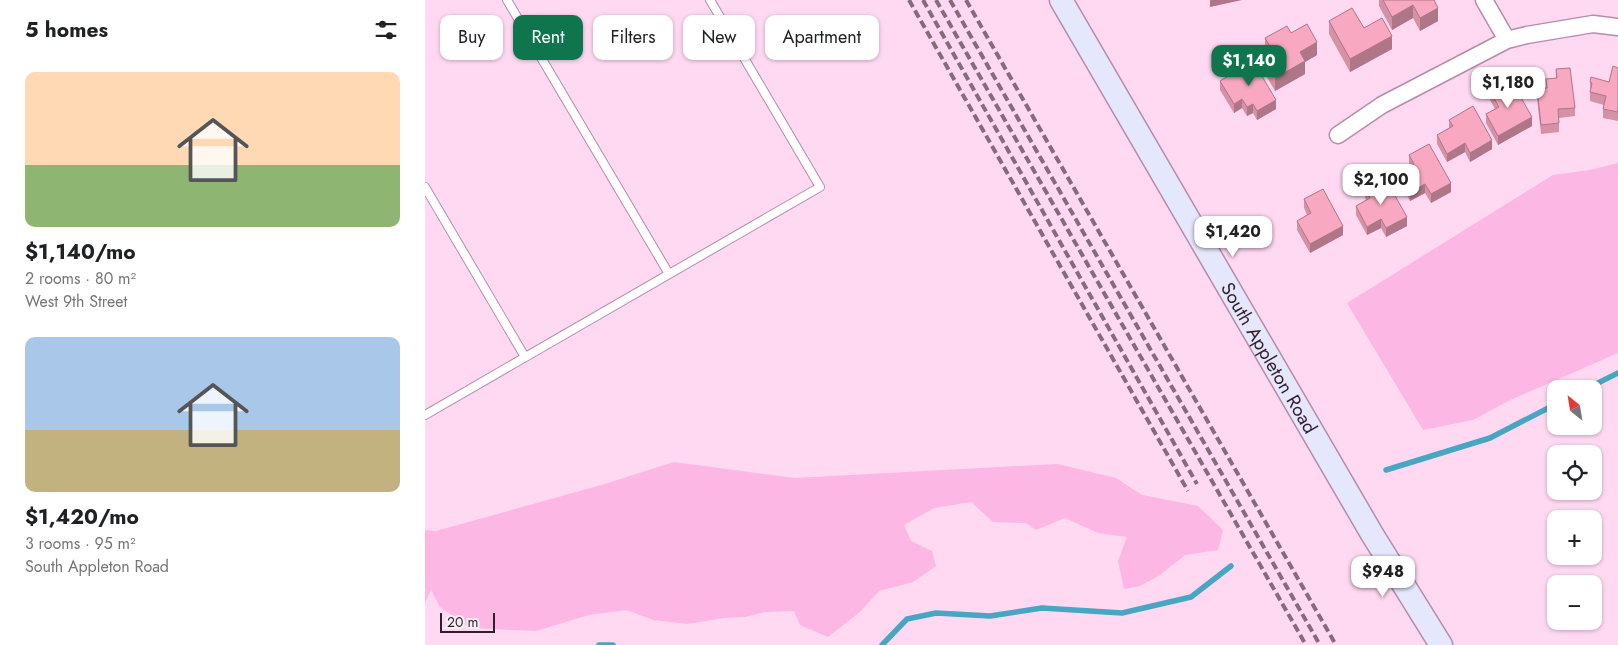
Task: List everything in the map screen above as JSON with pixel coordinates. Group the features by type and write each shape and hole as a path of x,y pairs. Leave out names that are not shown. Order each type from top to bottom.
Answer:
{"main road":[{"name":"South Appleton Road","path":"1061,0 1372,534 1441,645"},
{"name":"South Appleton Road","path":"1372,534 1427,645"}],"street":[{"path":"1484,0 1507,40"},
{"path":"1338,136 1382,105 1507,40 1593,24 1618,27"}],"lane":[{"path":"507,0 669,274"},
{"path":"425,414 820,187 710,0"},
{"path":"425,187 525,357"}],"shaded area":[{"path":"1618,163 1618,353 1556,380 1547,380 1547,384 1508,401 1473,420 1423,430 1347,303 1553,175 1590,170"},
{"path":"674,462 795,478 1057,464 1116,478 1142,495 1198,506 1223,530 1218,550 1185,555 1160,575 1140,586 1124,589 1118,561 1127,537 1098,533 1065,518 1036,530 1026,523 993,522 971,502 934,508 904,525 911,541 932,551 936,566 913,582 879,591 860,612 828,637 800,625 794,611 765,612 745,617 724,618 687,624 654,620 626,610 589,615 536,631 470,628 440,607 431,590 425,603 425,530 436,531 605,484"}],"building":[{"path":"1383,0 1434,0 1438,8 1420,18 1413,5 1392,17"},
{"path":"1352,8 1364,28 1382,18 1392,36 1350,59 1329,21"},
{"path":"1307,24 1317,42 1300,52 1305,61 1275,78 1264,59 1274,53 1265,38 1287,26 1291,33"},
{"path":"1253,61 1276,100 1257,111 1253,104 1247,107 1242,99 1234,104 1220,81"},
{"path":"1613,66 1618,68 1618,112 1603,109 1606,96 1590,92 1591,77 1609,82"},
{"path":"1570,68 1575,108 1558,109 1559,123 1541,125 1537,89 1547,88 1546,79 1557,78 1556,69"},
{"path":"1511,80 1532,117 1498,136 1486,114 1499,107 1490,91"},
{"path":"1473,106 1492,140 1470,153 1465,143 1447,154 1437,135 1453,126 1449,120"},
{"path":"1429,144 1451,183 1431,194 1425,184 1410,192 1399,172 1414,164 1409,155"},
{"path":"1385,178 1407,217 1386,228 1381,219 1367,227 1356,206 1370,198 1365,189"},
{"path":"1323,189 1343,226 1310,244 1297,221 1311,213 1304,199"}],"waterway":[{"path":"1603,380 1618,373"},
{"path":"1386,470 1490,438 1547,409"},
{"path":"882,645 907,619 936,613 990,616 1042,608 1122,613 1191,597 1231,566"},
{"path":"599,645 613,645"}],"railway":[{"path":"909,0 1188,491"},
{"path":"923,0 1197,484"},
{"path":"936,0 1306,645"},
{"path":"950,0 1320,645"},
{"path":"966,0 1336,645"}]}
